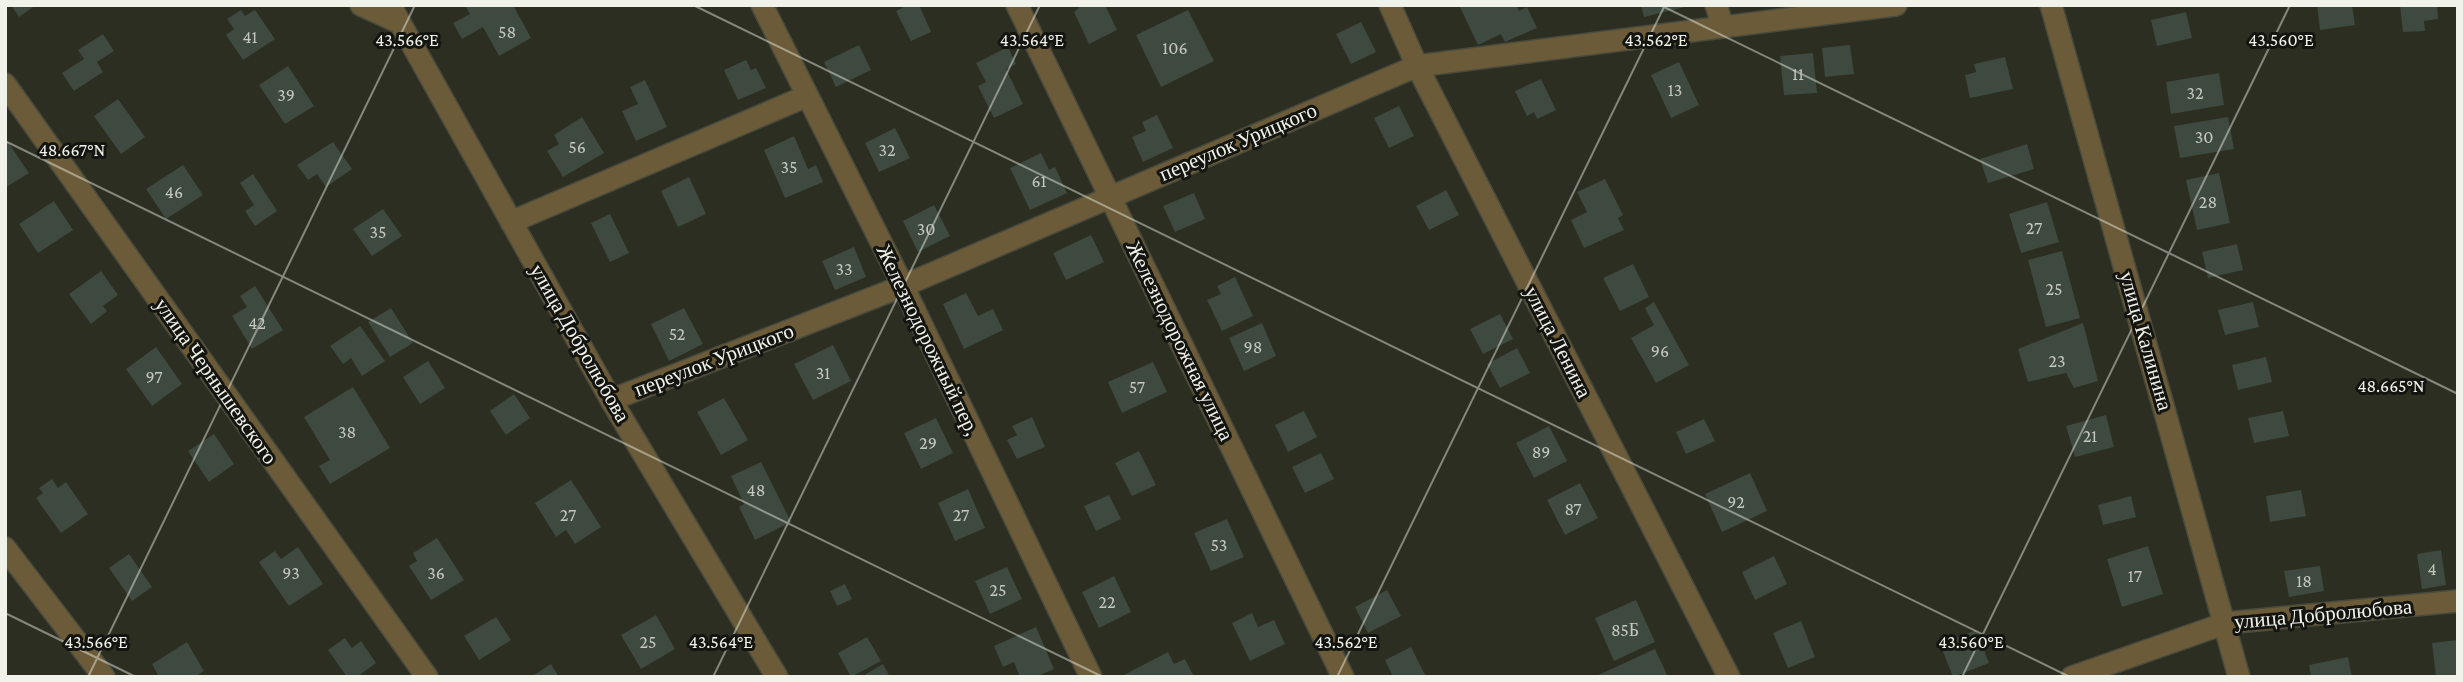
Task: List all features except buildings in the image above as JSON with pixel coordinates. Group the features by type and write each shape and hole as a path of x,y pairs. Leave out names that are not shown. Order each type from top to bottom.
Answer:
{"street":[{"path":"361,5 394,14"},
{"name":"Железнодорожный пер,","path":"762,5 903,286 1091,677"},
{"name":"Железнодорожная улица","path":"1017,5 1343,677"},
{"name":"улица Ленина","path":"1390,5 1418,66 1729,677"},
{"path":"1716,5 1723,27"},
{"name":"переулок Урицкого","path":"611,400 903,286 1418,66 1896,5"},
{"name":"улица Калинина","path":"2050,5 2226,623 2239,677"},
{"name":"улица Добролюбова","path":"394,14 611,400 777,677"},
{"name":"улица Чернышевского","path":"5,84 427,677"},
{"path":"511,222 807,96"},
{"path":"5,548 104,677"},
{"name":"улица Добролюбова","path":"2071,677 2226,623 2458,601"}]}
